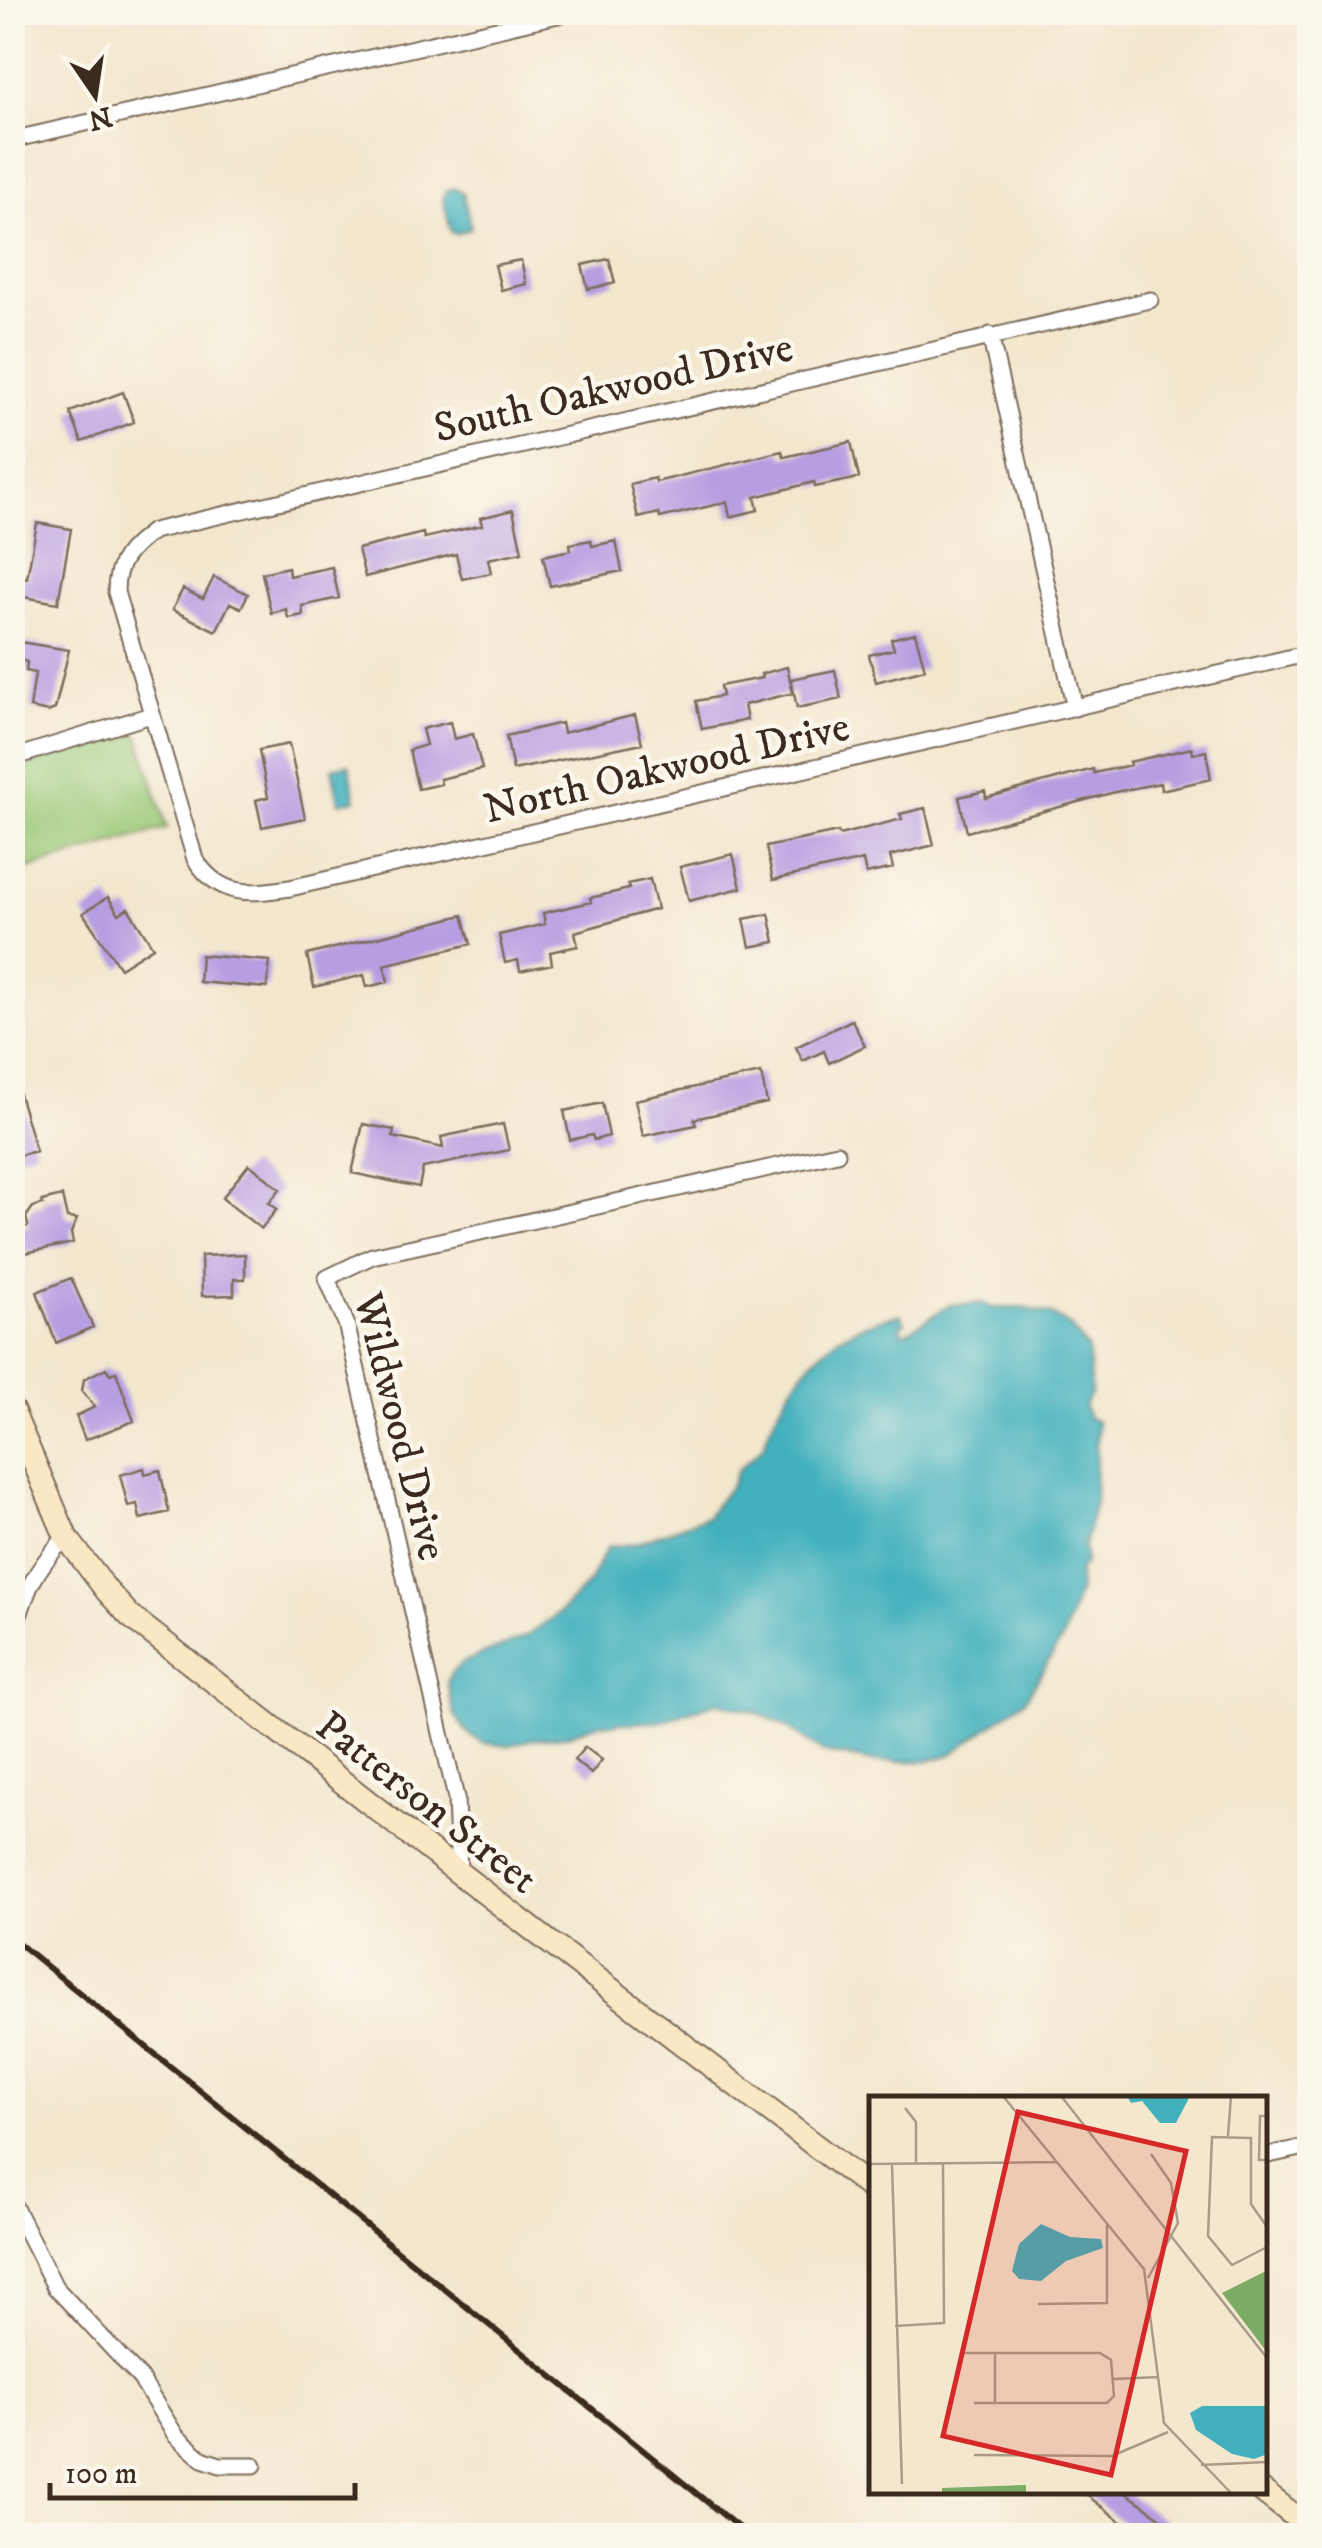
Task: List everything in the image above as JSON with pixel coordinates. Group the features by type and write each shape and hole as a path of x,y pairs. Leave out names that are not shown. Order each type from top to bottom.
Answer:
{"street":[{"path":"12,143 571,12"},
{"name":"South Oakwood Drive","path":"116,577 123,556 139,541 154,530 175,524 1150,300"},
{"path":"990,336 1075,708"},
{"name":"North Oakwood Drive","path":"116,577 116,592 195,859 205,875 226,888 252,894 310,884 1310,653"},
{"path":"12,758 151,715"},
{"name":"Wildwood Drive","path":"459,1874 456,1798 346,1323 327,1278 372,1256 837,1152"},
{"name":"Patterson Street","path":"12,1410 66,1536 130,1616 459,1874 869,2187"},
{"path":"12,1638 39,1565 66,1536"},
{"path":"1267,2155 1310,2146"},
{"path":"12,2202 55,2286 140,2378 176,2436 202,2460 220,2465 254,2465"},
{"path":"1266,2493 1310,2528"}],"green space":[{"path":"138,734 167,828 21,871 13,848 13,769"}],"water":[{"path":"455,188 463,193 471,228 456,234 451,232 443,198 447,190"},
{"path":"349,764 356,800 339,803 332,768"},
{"path":"983,1303 993,1308 1026,1308 1052,1315 1071,1327 1088,1350 1091,1392 1084,1406 1088,1418 1097,1421 1095,1503 1084,1546 1085,1563 1079,1569 1079,1590 1063,1638 1025,1700 952,1754 929,1761 873,1762 823,1752 786,1726 753,1711 717,1702 658,1722 598,1724 565,1736 509,1746 483,1743 467,1733 454,1714 447,1683 451,1673 466,1661 527,1636 560,1612 589,1583 607,1547 634,1544 708,1516 740,1468 761,1448 794,1383 822,1351 857,1328 878,1320 901,1315 905,1323 901,1325 902,1332 907,1332 950,1305"}],"building":[{"path":"609,259 615,283 588,289 582,265"},
{"path":"521,260 526,284 501,290 495,265"},
{"path":"123,392 134,422 82,442 70,412"},
{"path":"851,442 859,478 815,487 814,482 755,497 758,510 730,517 727,502 660,518 659,513 638,518 630,484 655,478 656,482 782,451 784,457"},
{"path":"513,510 522,552 488,559 491,573 462,579 456,554 365,577 358,549 423,533 424,538 482,525 480,518"},
{"path":"37,523 71,529 58,603 12,595 12,575 27,578"},
{"path":"591,540 592,546 616,541 622,571 550,586 543,556 571,550 570,544"},
{"path":"288,567 289,576 332,567 339,598 302,606 303,615 288,618 286,609 271,613 262,573"},
{"path":"214,577 248,594 241,608 230,603 216,631 172,610 183,589 203,599"},
{"path":"915,633 925,669 876,682 869,655 894,649 891,639"},
{"path":"20,642 69,650 55,709 48,712 30,708 35,673 26,671 27,662 18,659"},
{"path":"787,667 793,693 744,705 747,720 702,729 696,701 722,696 720,686 762,678 761,674"},
{"path":"835,670 841,699 797,708 791,679"},
{"path":"635,715 642,743 513,770 506,736 561,723 563,733"},
{"path":"450,722 454,739 473,734 482,769 418,789 409,750 426,745 422,729"},
{"path":"289,744 305,818 262,827 256,800 268,797 259,750"},
{"path":"1192,748 1193,754 1206,751 1211,779 1161,790 1160,783 1115,792 967,832 959,797 985,791 986,798"},
{"path":"925,808 934,845 890,856 893,868 866,874 863,860 773,880 766,847 838,832 839,835 902,819 900,814"},
{"path":"733,854 741,888 689,901 680,867"},
{"path":"650,879 657,909 575,932 578,946 550,952 552,964 520,971 518,960 505,963 499,935 545,924 543,913 591,902 590,898 629,889 628,884"},
{"path":"108,897 119,914 128,908 153,947 120,968 83,913"},
{"path":"769,914 775,942 750,947 744,919"},
{"path":"463,915 471,944 384,965 388,982 367,987 364,975 314,987 307,955"},
{"path":"201,955 270,961 267,988 199,982"},
{"path":"852,1020 865,1046 829,1063 824,1051 803,1061 796,1047"},
{"path":"761,1073 767,1103 694,1119 696,1125 643,1136 635,1100"},
{"path":"17,1087 36,1151 12,1157 12,1088"},
{"path":"602,1103 609,1136 570,1140 564,1111"},
{"path":"363,1124 394,1130 393,1137 443,1148 441,1137 503,1124 509,1150 423,1168 419,1187 352,1173"},
{"path":"249,1164 280,1189 269,1203 277,1209 261,1229 222,1198"},
{"path":"62,1196 67,1218 77,1219 71,1233 73,1243 25,1253 19,1229 28,1226 26,1217 42,1201"},
{"path":"245,1254 245,1279 234,1279 234,1295 202,1296 201,1256"},
{"path":"71,1278 93,1327 56,1343 37,1292"},
{"path":"106,1368 110,1374 116,1372 134,1421 85,1440 76,1416 95,1407 82,1391 84,1379"},
{"path":"144,1468 145,1474 160,1470 169,1512 140,1519 137,1504 128,1506 120,1475"},
{"path":"585,1747 602,1760 591,1774 574,1760"},
{"path":"1084,2493 1126,2493 1187,2536 1140,2536"}],"railway":[{"path":"12,1938 749,2536"}]}
